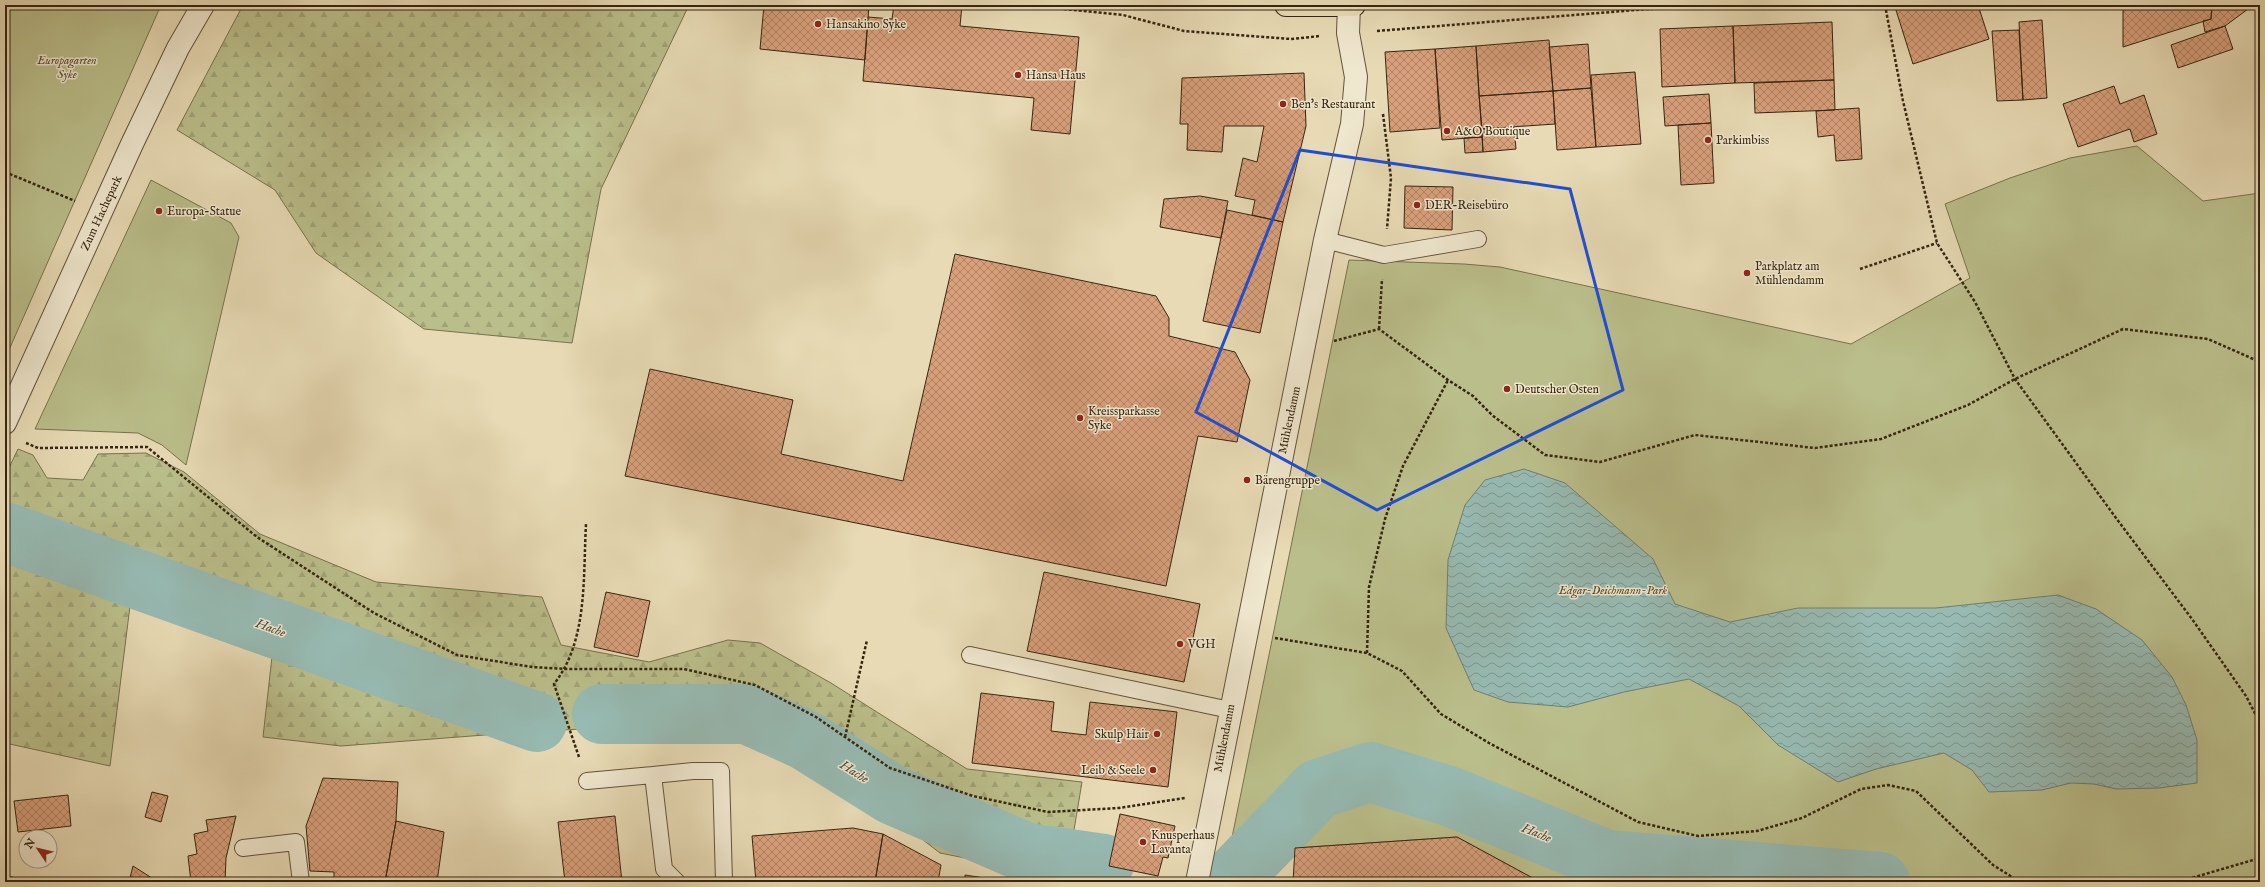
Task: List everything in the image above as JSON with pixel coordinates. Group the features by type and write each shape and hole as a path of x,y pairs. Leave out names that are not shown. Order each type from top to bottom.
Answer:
{"main road":[{"path":"1286,5 1354,5"}],"street":[{"name":"Zum Hachepark","path":"5,423 101,212 178,48 202,5"},
{"name":"Mühlendamm","path":"1197,882 1213,792 1325,240 1352,124 1356,78 1348,33 1349,5"}],"lane":[{"path":"1325,240 1384,255 1478,239"},
{"path":"970,655 1230,710"},
{"path":"587,781 693,771 721,771 724,882"},
{"path":"653,775 664,869 677,882"},
{"path":"244,848 296,842 301,882"}],"path":[{"path":"1024,5 1123,15 1184,31 1291,39"},
{"path":"1348,33 1648,9 1762,5"},
{"path":"1885,5 1906,116 1937,243 1975,302 2015,379 2116,518 2192,619 2246,696 2260,723"},
{"path":"1379,329 1391,178 1383,113"},
{"path":"5,172 101,212"},
{"path":"1860,269 1937,243"},
{"path":"1303,350 1379,329"},
{"path":"1379,329 1448,380 1473,396 1492,415 1545,455 1600,462 1695,435 1815,448 1881,439 1968,405 2015,379 2122,329 2208,339 2260,362"},
{"path":"1367,652 1369,587 1386,518 1403,466 1448,380"},
{"path":"24,443 38,448 147,447 257,538 374,613 457,656 532,667 566,669 684,669 755,685 816,717 890,768 973,796 1048,812 1159,804 1213,792"},
{"path":"586,524 580,623 566,669 554,684 587,781"},
{"path":"1245,633 1367,652 1402,671 1441,714 1489,744 1638,822 1698,836 1757,830 1802,818 1861,789 1888,785 1916,791 1993,865 2020,882"},
{"path":"845,737 867,640"},
{"path":"2178,882 2260,858"}],"highlighted area":[{"path":"1300,150 1570,189 1623,390 1377,510 1196,412"}],"green space":[{"name":"Europagarten Syke","path":"5,5 161,5 5,359"},
{"path":"243,5 689,5 601,189 572,343 424,329 316,253 275,190 177,130"},
{"name":"Edgar-Deichmann-Park","path":"2137,146 2203,201 2260,193 2260,882 1540,882 1457,837 1295,848 1276,870 1260,882 1223,882 1349,260 1464,264 1500,267 1851,344 1970,278 1945,204 2010,178 2070,158"},
{"path":"151,180 231,223 239,237 186,465 162,445 138,433 35,429"},
{"path":"18,449 33,455 47,478 83,480 98,454 146,453 184,472 260,534 376,582 542,597 561,645 649,662 728,640 760,643 831,683 967,769 1082,782 1066,878 940,853 874,802 850,777 746,722 537,731 341,746 263,737 277,612 131,598 110,766 5,743 5,476"}],"water":[{"path":"1524,469 1565,483 1653,559 1675,604 1730,622 1798,608 1936,608 2058,595 2096,609 2142,640 2172,677 2186,705 2197,740 2197,783 2159,788 2116,789 2094,784 2071,783 2042,790 1989,792 1972,770 1944,753 1876,769 1838,782 1778,745 1739,706 1689,679 1624,692 1568,707 1508,702 1474,690 1446,628 1448,560 1465,505 1485,480"}],"building":[{"path":"764,5 869,5 865,60 760,49"},
{"path":"894,5 962,5 960,26 1079,37 1070,134 1031,130 1034,98 863,81 868,17 892,19"},
{"path":"1900,5 1978,5 1989,39 1913,64 1895,7"},
{"path":"2123,5 2212,5 2211,19 2123,47"},
{"path":"2212,5 2248,5 2248,9 2225,26 2205,32 2203,21 2211,19"},
{"path":"2042,20 2047,98 2023,100 2019,22"},
{"path":"1832,22 1834,80 1735,83 1733,26"},
{"path":"1733,26 1735,83 1662,87 1660,29"},
{"path":"2225,26 2233,49 2178,68 2171,45"},
{"path":"2019,30 2023,100 1997,101 1992,31"},
{"path":"1549,40 1553,91 1479,96 1476,46"},
{"path":"1588,44 1591,88 1553,91 1549,47"},
{"path":"1476,46 1482,137 1442,140 1435,49"},
{"path":"1435,49 1440,128 1390,132 1385,52"},
{"path":"1635,72 1641,144 1596,147 1591,75"},
{"path":"1304,73 1306,126 1283,222 1252,215 1255,200 1235,196 1243,158 1257,162 1264,126 1224,126 1222,152 1187,150 1188,124 1180,124 1182,78"},
{"path":"1834,80 1835,110 1755,113 1754,83"},
{"path":"2114,86 2120,104 2144,95 2157,134 2134,142 2130,129 2078,147 2063,104"},
{"path":"1591,88 1596,147 1557,150 1553,91"},
{"path":"1553,91 1555,124 1482,129 1479,96"},
{"path":"1709,94 1711,123 1665,126 1663,97"},
{"path":"1859,108 1862,159 1836,161 1834,135 1818,137 1816,111"},
{"path":"1711,123 1714,183 1681,185 1678,125"},
{"path":"1514,127 1516,149 1483,152 1482,129"},
{"path":"1482,137 1483,152 1465,153 1464,138"},
{"path":"1405,186 1453,187 1452,230 1404,228"},
{"path":"1200,196 1228,201 1221,238 1160,227 1164,199"},
{"path":"1227,210 1283,222 1260,333 1203,321"},
{"name":"Kreissparkasse Syke","path":"955,254 1156,296 1169,318 1169,336 1235,352 1250,380 1237,442 1198,436 1166,586 625,476 650,369 793,400 781,454 903,481"},
{"path":"1044,572 1200,604 1184,682 1027,651"},
{"path":"606,592 650,601 638,657 594,647"},
{"path":"981,693 1054,702 1051,731 1086,735 1090,702 1177,712 1168,787 972,763"},
{"path":"323,778 398,782 396,821 385,882 334,882 334,872 310,871 306,826"},
{"path":"152,792 168,796 161,822 145,817"},
{"path":"68,795 71,826 44,829 18,829 18,832 14,801"},
{"name":"Knusperhaus Lavanta","path":"1120,814 1175,826 1168,858 1163,857 1158,876 1109,866"},
{"path":"236,816 226,858 225,882 191,882 188,856 197,854 194,834 208,831 206,820"},
{"path":"615,816 622,882 565,882 558,822"},
{"path":"396,821 444,832 437,882 385,882"},
{"path":"853,828 883,834 875,882 756,882 752,836"},
{"path":"883,834 941,865 938,882 875,882"},
{"path":"1457,837 1540,882 1293,882 1295,848"},
{"path":"133,866 155,880 155,882 129,882"},
{"path":"965,875 1010,882 965,882"},
{"path":"5,877 13,877 13,882 5,882"}],"waterway":[{"name":"Hache","path":"5,532 537,722"},
{"name":"Hache","path":"602,714 747,714 805,740 893,795 1027,853 1104,864"},
{"name":"Hache","path":"1236,874 1318,789 1370,772 1449,796 1607,860 1880,882"}],"place":[{"name":"Hansakino Syke","path":"818,24"},
{"name":"Hansa Haus","path":"1018,75"},
{"name":"Ben's Restaurant","path":"1283,104"},
{"name":"A&O Boutique","path":"1447,131"},
{"name":"Parkimbiss","path":"1708,140"},
{"name":"DER-Reisebüro","path":"1417,205"},
{"name":"Europa-Statue","path":"159,211"},
{"name":"Parkplatz am Mühlendamm","path":"1747,273"},
{"name":"Deutscher Osten","path":"1507,389"},
{"name":"Kreissparkasse Syke","path":"1080,418"},
{"name":"Bärengruppe","path":"1247,480"},
{"name":"VGH","path":"1180,644"},
{"name":"Skulp Hair","path":"1157,734"},
{"name":"Leib & Seele","path":"1153,770"},
{"name":"Knusperhaus Lavanta","path":"1143,842"}]}
